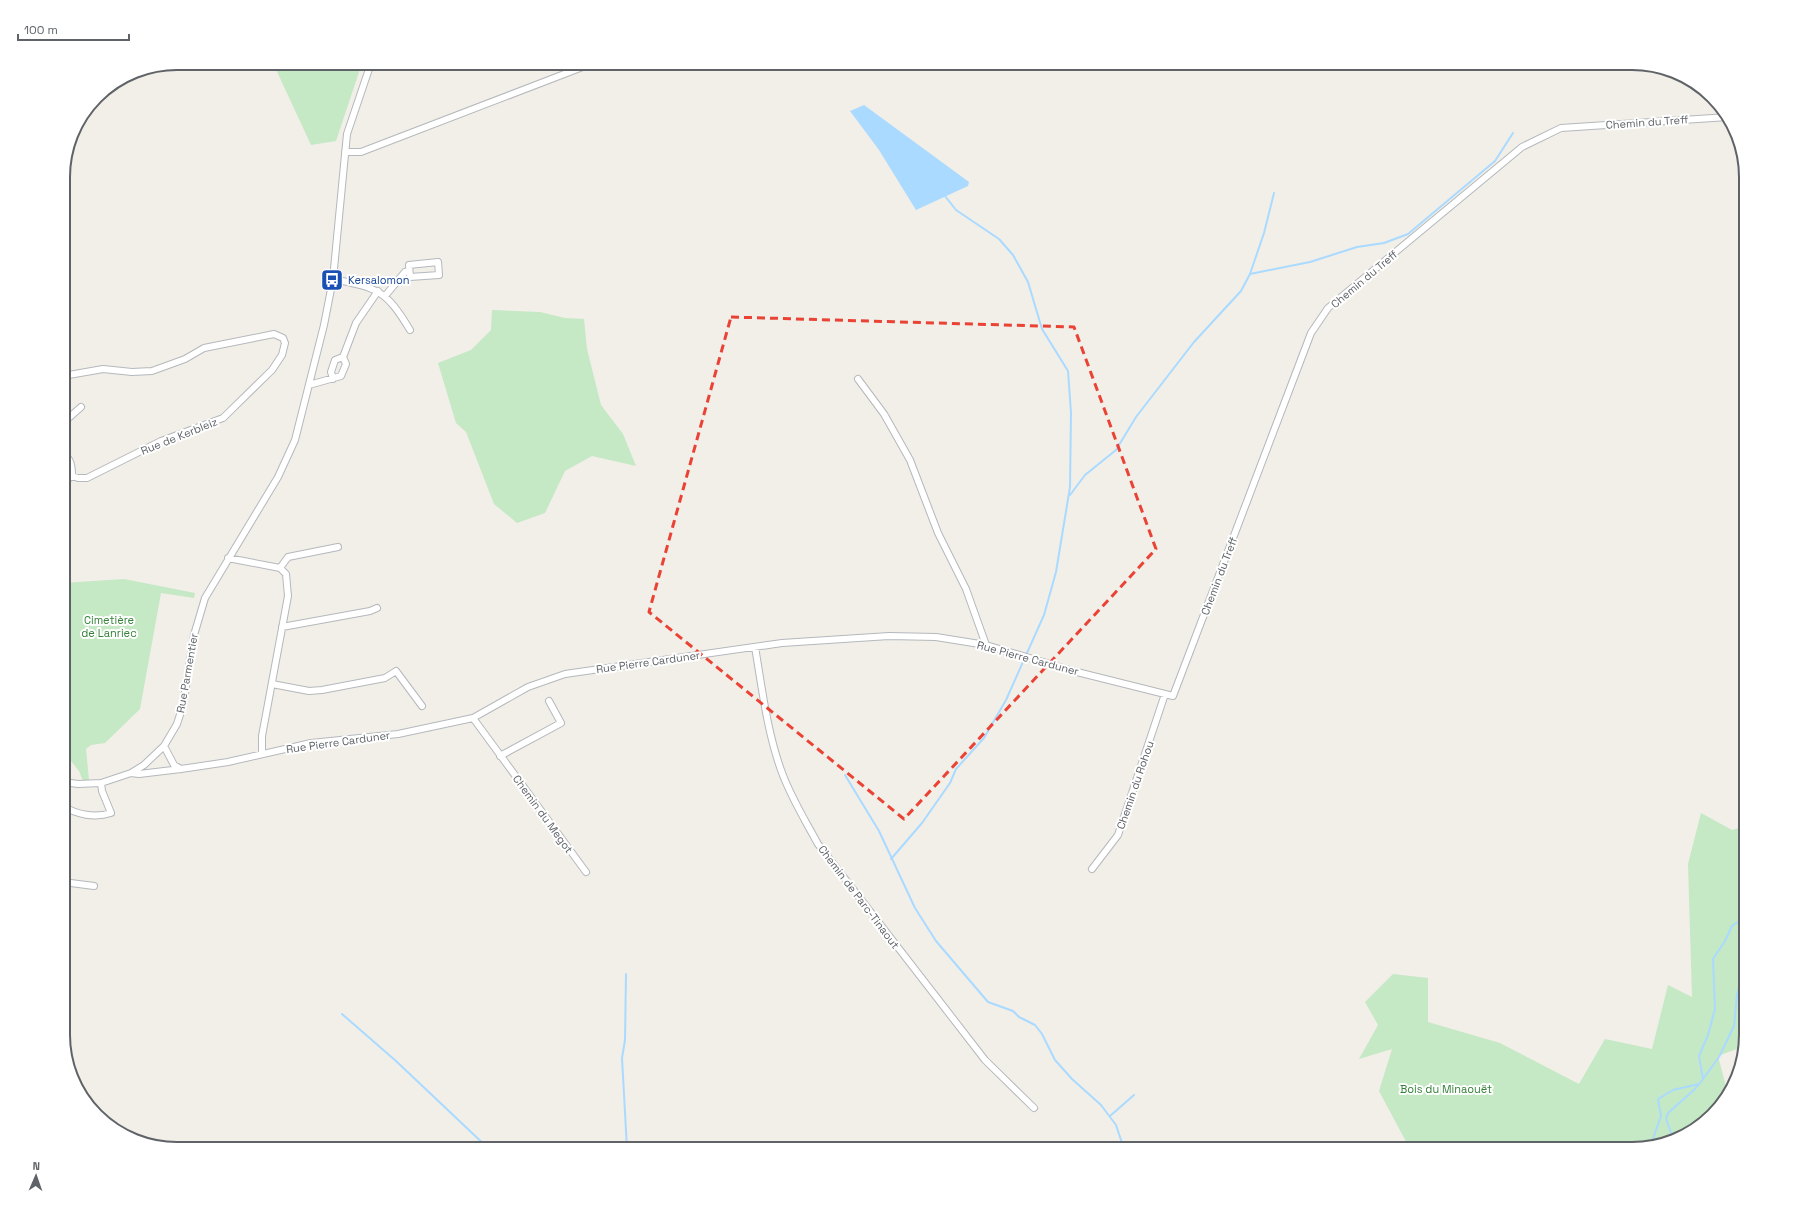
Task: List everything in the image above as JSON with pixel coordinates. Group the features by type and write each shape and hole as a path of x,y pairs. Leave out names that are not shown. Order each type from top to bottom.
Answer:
{"street":[{"name":"Rue Parmentier","path":"70,782 78,784 101,783 131,773 144,765 164,746 174,729 181,712 194,635 205,598 228,558 272,489 295,440 333,280 347,134 369,70"},
{"path":"345,152 361,152 575,70"},
{"name":"Chemin du Treff","path":"1173,696 1311,333 1328,308 1522,147 1561,128 1721,117"},
{"path":"438,262 439,274 410,277 409,271 409,265 438,262"},
{"path":"385,296 405,272 409,271"},
{"path":"333,280 359,284 378,291 395,305 410,330"},
{"path":"309,385 341,376 346,364 343,357 356,323 378,291"},
{"name":"Rue de Kerbleiz","path":"70,374 102,369 132,372 152,371 185,359 204,348 274,334 283,338 286,343 282,355 272,370 223,418 161,441 87,478 72,476"},
{"path":"333,379 331,372 335,360 343,357"},
{"path":"858,379 884,414 910,460 938,534 966,589 986,645"},
{"path":"70,417 81,407"},
{"path":"70,461 72,476"},
{"path":"280,568 288,557 338,547"},
{"path":"228,558 280,568 286,574 288,586 262,736 262,754"},
{"path":"282,627 370,611 377,608"},
{"name":"Rue Pierre Carduner","path":"131,773 139,774 228,762 311,743 398,734 473,718 528,688 565,674 782,643 890,636 936,637 986,645 1073,671 1173,696"},
{"name":"Chemin de Parc-Tinaout","path":"755,647 766,712 781,770 797,806 818,844 985,1060 1034,1108"},
{"path":"272,684 309,691 322,690 385,678 396,671 422,706"},
{"name":"Chemin du Rohou","path":"1092,869 1118,835 1166,694"},
{"path":"500,756 561,723 549,701"},
{"name":"Chemin du Megot","path":"473,718 586,872"},
{"path":"164,746 174,765 181,769"},
{"path":"70,810 93,816 103,816 110,813 102,792 101,783"},
{"path":"70,883 94,886"}],"highlighted area":[{"path":"731,317 1074,327 1156,549 904,819 649,612"}],"green space":[{"path":"276,70 360,70 336,141 311,145"},
{"path":"492,310 540,312 565,318 584,319 587,349 601,405 623,434 636,466 592,456 565,471 545,513 517,523 494,504 466,432 456,423 438,363 471,350 491,330"},
{"name":"Cimetière de Lanriec","path":"124,579 195,593 194,598 161,593 140,709 105,743 91,745 86,749 89,780 83,781 79,771 70,760 70,583"},
{"name":"Bois du Minaouët","path":"1701,813 1732,830 1739,828 1738,1048 1718,1056 1726,1086 1712,1105 1702,1115 1685,1128 1673,1134 1646,1141 1406,1142 1379,1091 1392,1049 1359,1059 1378,1025 1365,1002 1393,974 1428,978 1428,1022 1500,1043 1579,1084 1605,1039 1652,1049 1668,985 1692,997 1688,864"}],"water":[{"path":"864,105 969,182 968,186 916,210 879,150 850,111"}],"waterway":[{"path":"1250,274 1310,262 1357,247 1384,243 1408,234 1495,161 1513,133"},
{"path":"1070,495 1085,475 1116,450 1136,417 1194,342 1241,291 1250,274 1264,233 1274,193"},
{"path":"891,859 922,823 950,783 956,769 984,738 1006,700 1044,615 1056,572 1070,487 1071,413 1068,371 1042,329 1028,282 1013,255 999,239 956,210 945,196"},
{"path":"845,775 879,831 915,908 936,941 988,1002 1013,1011 1019,1017 1035,1025 1042,1034 1055,1060 1072,1079 1101,1105 1116,1125 1122,1142"},
{"path":"1672,1134 1666,1119 1668,1113 1695,1089 1703,1079 1699,1056 1708,1035 1715,1009 1713,959 1725,941 1732,926 1739,921"},
{"path":"626,974 625,1040 622,1058 627,1142"},
{"path":"1703,1079 1719,1057 1734,1026 1739,987"},
{"path":"342,1014 396,1061 482,1142"},
{"path":"1653,1140 1661,1116 1658,1099 1673,1090 1699,1084"},
{"path":"1110,1116 1134,1095"}],"place":[{"name":"Kersalomon","path":"332,280"}]}
